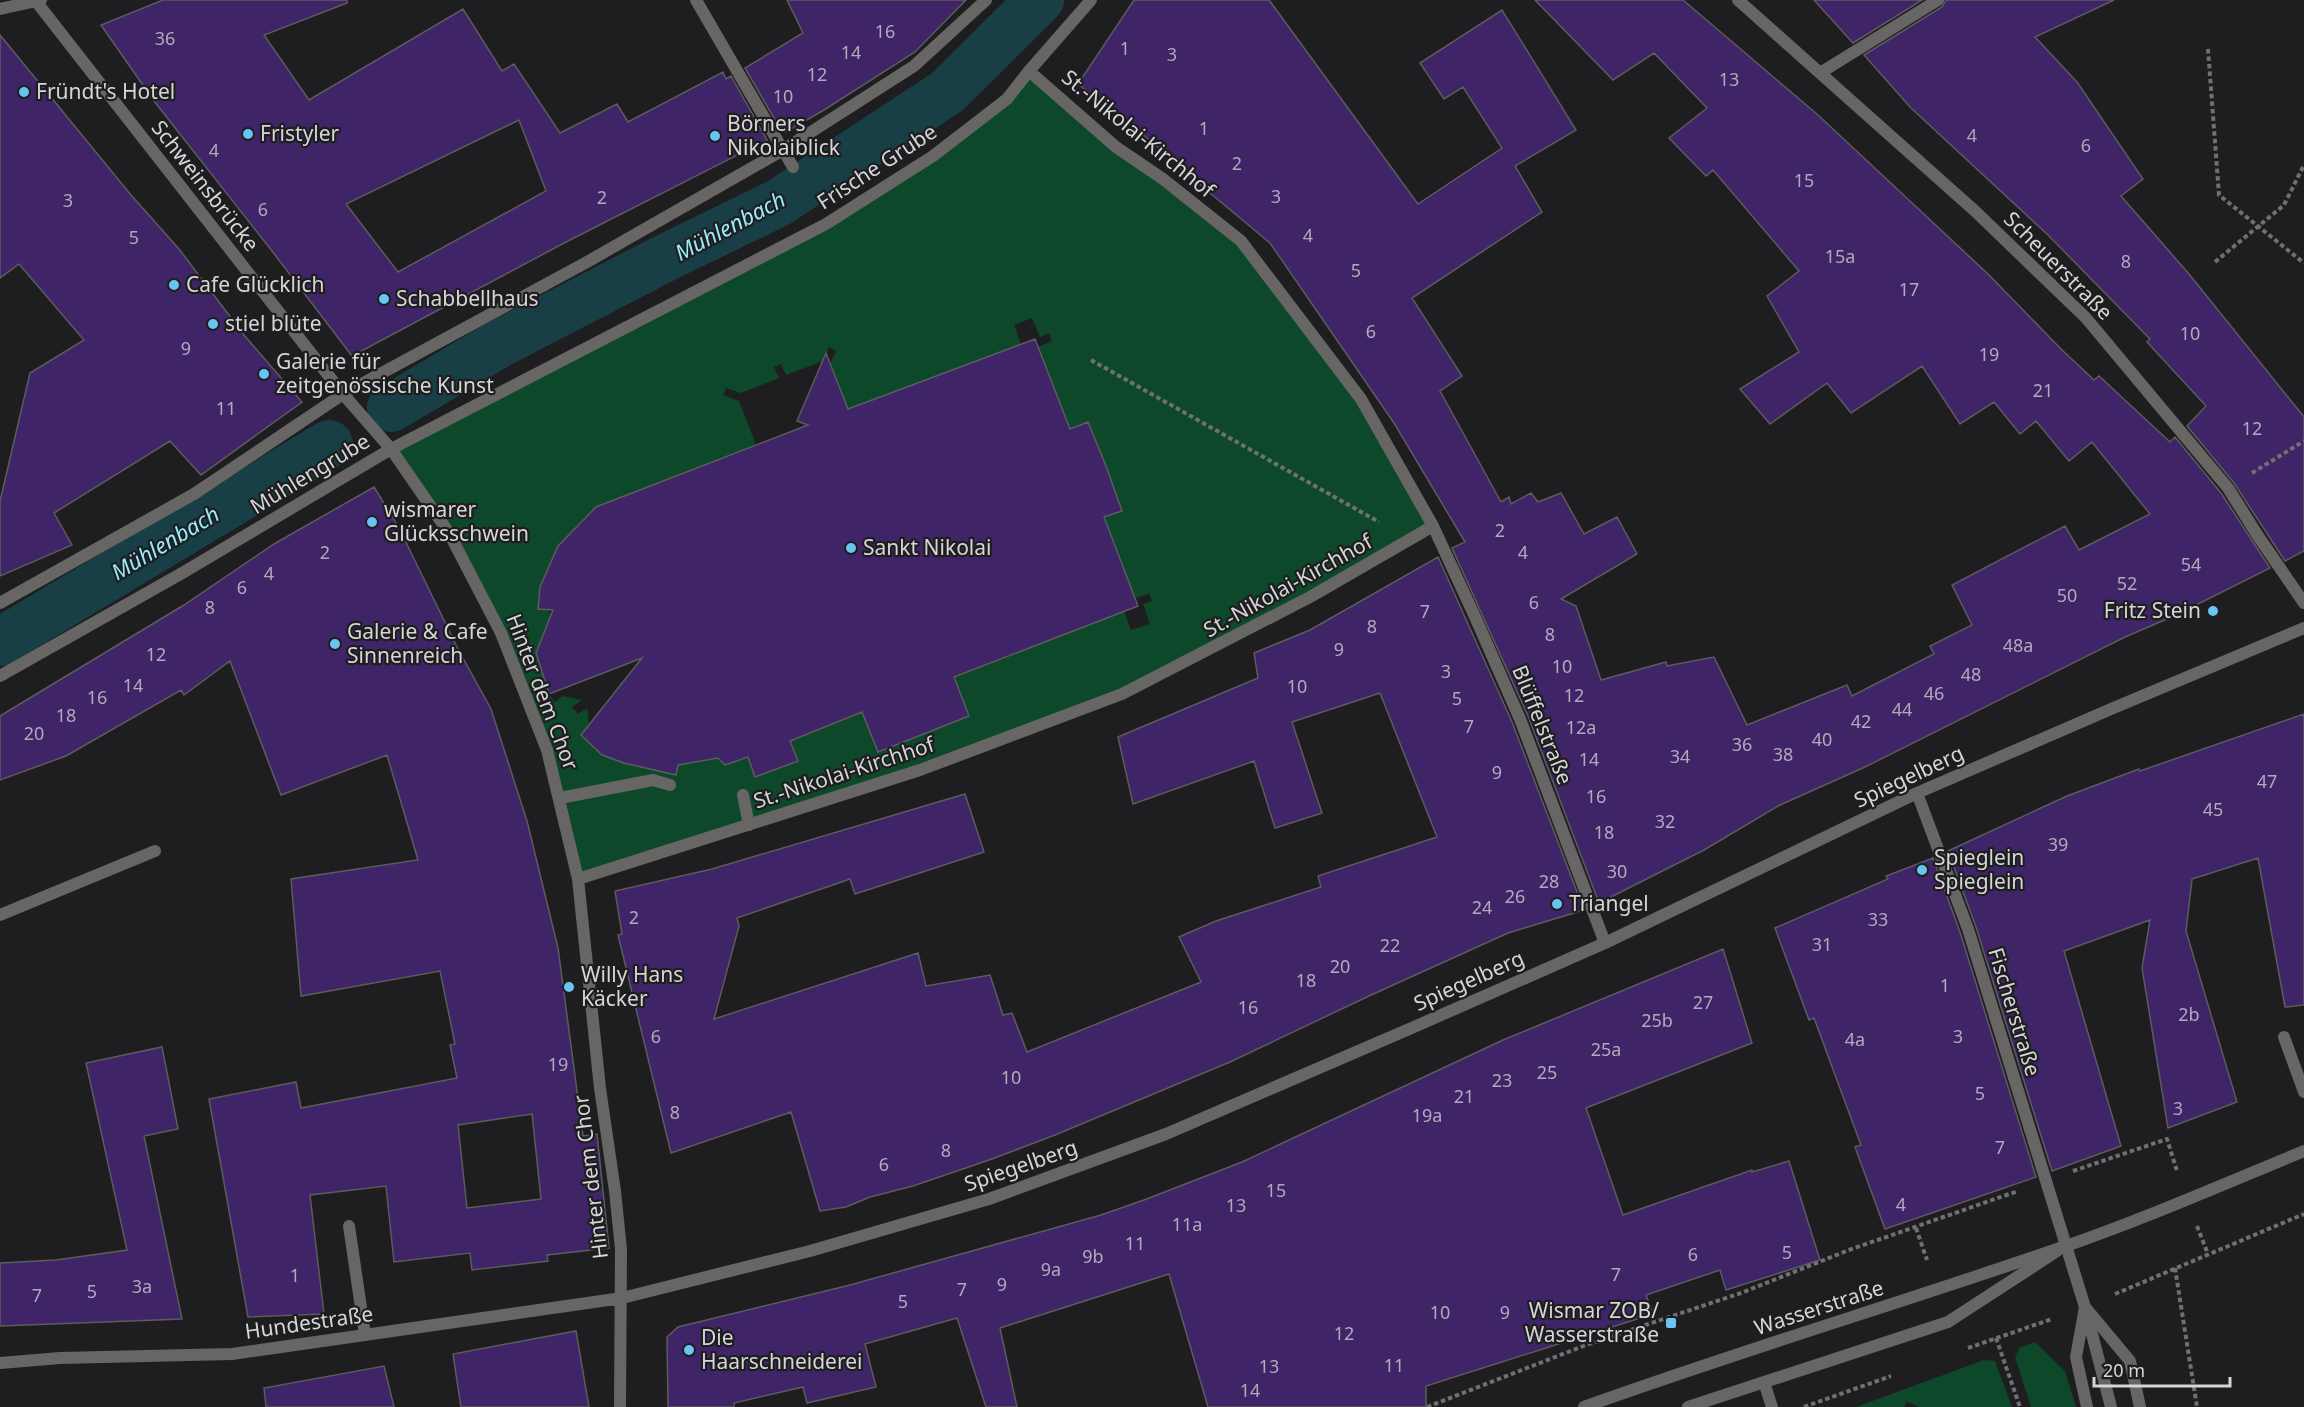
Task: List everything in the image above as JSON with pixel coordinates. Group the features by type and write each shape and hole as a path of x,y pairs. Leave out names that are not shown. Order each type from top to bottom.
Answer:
{"street":[{"path":"0,9 38,0"},
{"name":"Schweinsbrücke","path":"38,0 343,394 391,449"},
{"path":"696,0 793,167"},
{"path":"0,603 194,494 343,394 587,261 783,150 914,66 986,0"},
{"name":"Frische Grube","path":"391,449 826,224 933,156 1007,99 1091,0"},
{"name":"Scheuerstraße","path":"1738,0 1975,211 2086,318 2228,488 2304,603"},
{"path":"1820,73 1938,0"},
{"name":"St.-Nikolai-Kirchhof","path":"578,879 921,770 1122,694 1310,597 1432,526 1360,399 1241,241 1163,179 1116,147 1029,71"},
{"name":"Mühlengrube","path":"0,676 184,572 391,449"},
{"name":"Hinter dem Chor","path":"391,449 449,533 501,633 548,750 561,798 578,879 600,1088 621,1249 620,1407"},
{"name":"Blüffelstraße","path":"1432,526 1520,719 1605,943"},
{"name":"Spiegelberg","path":"622,1298 810,1251 988,1199 1166,1134 1605,943 1917,794 2304,628"},
{"path":"561,798 653,780 670,785"},
{"name":"Fischerstraße","path":"1917,794 1968,929 2085,1307 2111,1407"},
{"path":"743,795 748,825"},
{"path":"0,915 155,851"},
{"path":"2284,1037 2304,1092"},
{"name":"Wasserstraße","path":"1584,1407 1694,1367 2066,1246 2304,1151"},
{"path":"349,1226 365,1335"},
{"name":"Wasserstraße","path":"1688,1407 1948,1322 2066,1246"},
{"name":"Hundestraße","path":"0,1363 60,1358 232,1354 622,1298"},
{"path":"2085,1307 2076,1357 2087,1407"},
{"path":"2085,1307 2130,1360 2140,1407"},
{"path":"1764,1382 1772,1407"}],"path":[{"path":"2208,49 2219,195 2304,263"},
{"path":"2215,262 2284,205 2304,165"},
{"path":"1091,360 1411,540"},
{"path":"2228,488 2304,441"},
{"path":"2085,1307 2304,1215"},
{"path":"1427,1407 1586,1346 1741,1293 1849,1250"},
{"path":"2175,1268 2197,1407"},
{"path":"1996,1338 2020,1407"}],"green space":[{"path":"1029,71 1241,241 1361,399 1433,526 1200,656 1044,724 578,879 548,750 449,533 391,449 826,224 933,156","holes":["1032,318 1040,337 1049,333 1052,341 1038,347 1070,429 1088,422 1093,433 1122,511 1104,517 1135,598 1149,594 1152,601 1143,604 1150,624 1131,630 1124,611 954,677 969,716 878,752 862,712 790,741 797,761 755,776 748,757 725,765 718,758 678,765 632,755 628,764 619,761 581,736 589,726 587,708 578,714 572,707 582,700 562,696 555,702 549,694 546,625 560,626 548,610 538,609 538,601 558,570 549,567 552,558 563,562 621,498 756,445 739,401 723,395 726,388 741,393 779,378 774,367 781,364 786,375 823,361 829,347 836,351 830,364 848,409 1021,344 1014,325"]},
{"path":"2035,1342 2065,1371 2076,1407 2031,1407 2015,1357 2019,1348"},
{"path":"1984,1360 1995,1361 2012,1407 1919,1407 1907,1402 1904,1407 1856,1407"}],"building":[{"path":"163,0 347,0 347,3 264,35 309,100 463,9 502,71 514,64 560,133 617,104 628,122 723,72 726,79 731,76 767,140 566,242 352,356 154,101 101,25","holes":["519,120 546,191 398,272 346,204"]},
{"path":"787,0 966,0 915,52 824,110 786,132 782,132 745,68 803,33"},
{"path":"1134,0 1269,0 1418,204 1502,148 1463,87 1444,99 1420,63 1502,10 1576,130 1515,166 1542,212 1412,298 1462,376 1440,391 1501,502 1509,497 1511,504 1531,493 1538,502 1561,493 1584,534 1617,517 1637,554 1561,599 1576,606 1601,680 1666,662 1667,666 1714,657 1747,725 1847,685 1852,696 1934,654 1930,646 1972,625 1952,585 2065,526 2079,550 2150,514 2092,442 2069,461 2036,421 2020,434 1994,402 1960,424 1922,366 1851,413 1827,383 1770,424 1740,389 1799,352 1767,296 1799,271 1713,170 1706,176 1669,138 1707,108 1654,53 1613,80 1535,0 1683,0 1818,115 1989,275 2094,380 2099,376 2170,442 2175,437 2221,493 2270,568 2174,616 2125,637 1865,767 1780,805 1704,850 1599,903 1528,716 1452,548 1465,542 1394,423 1270,243 1151,141 1078,84"},
{"path":"1814,0 1922,0 1853,43"},
{"path":"1946,0 2114,0 2035,37 2077,82 2143,179 2121,196 2189,274 2304,417 2304,551 2285,561 2234,483 2187,426 2206,406 2147,342 2150,339 2049,236 1911,108 1864,55 1942,7"},
{"path":"0,35 131,195 179,249 244,335 302,402 201,475 170,441 54,513 72,545 0,576 0,501 30,373 84,340 19,264 0,278"},
{"name":"Sankt Nikolai","path":"1035,339 1070,429 1088,422 1106,466 1122,511 1104,517 1138,606 954,677 969,716 878,752 862,712 790,741 798,761 755,777 748,757 725,765 718,758 678,765 676,775 624,763 602,755 581,735 642,658 549,694 536,653 553,610 538,609 540,587 558,546 596,507 808,425 797,421 826,353 848,409"},
{"path":"374,487 399,528 458,649 491,709 527,821 558,948 583,1136 597,1134 609,1248 547,1255 548,1261 472,1270 470,1253 394,1262 386,1186 310,1195 324,1314 248,1317 209,1099 296,1082 301,1108 457,1078 450,1045 455,1044 440,971 301,996 291,879 418,860 387,755 281,795 230,661 184,695 181,690 66,756 0,780 0,716 184,605 274,544","holes":["532,1114 541,1199 467,1208 458,1125"]},
{"path":"1438,557 1512,722 1584,910 1508,933 1230,1062 1055,1135 992,1159 913,1186 870,1197 846,1207 820,1211 791,1112 671,1153 618,935 622,934 615,891 712,869 965,794 984,852 855,894 850,879 737,918 739,926 714,1019 918,953 926,986 990,975 1003,1015 1012,1013 1027,1052 1201,982 1179,937 1216,921 1321,887 1318,876 1437,837 1380,693 1292,722 1322,813 1275,828 1254,761 1133,804 1118,737 1258,678 1254,653 1310,630"},
{"path":"2304,714 2304,1005 2285,1007 2258,858 2192,879 2186,931 2237,1102 2168,1128 2142,968 2150,920 2064,951 2121,1146 2052,1171 1976,927 1948,851 2067,796 2139,769 2140,771"},
{"path":"1933,858 1960,932 2036,1177 1885,1229 1855,1147 1861,1145 1814,1018 1809,1020 1775,928 1888,879 1886,876"},
{"path":"1723,949 1752,1043 1586,1108 1623,1215 1752,1170 1752,1172 1789,1161 1820,1260 1726,1290 1720,1270 1646,1295 1653,1314 1426,1386 1426,1407 1208,1407 1169,1274 1000,1328 1017,1407 986,1407 957,1318 865,1344 876,1387 807,1403 803,1387 734,1403 734,1407 668,1407 667,1337 678,1327 850,1285 1101,1215 1144,1200 1242,1162 1503,1040"},
{"path":"162,1047 178,1129 144,1136 182,1319 0,1326 0,1263 56,1260 127,1250 86,1063"},
{"path":"576,1331 589,1407 461,1407 453,1354"},
{"path":"384,1366 394,1407 266,1407 264,1388"}],"waterway":[{"name":"Mühlenbach","path":"391,408 497,345 665,258 778,203 947,92 1040,0"},
{"name":"Mühlenbach","path":"0,642 329,444"}],"place":[{"name":"Fründt's Hotel","path":"24,92"},
{"name":"Fristyler","path":"248,134"},
{"name":"Börners Nikolaiblick","path":"715,136"},
{"name":"Cafe Glücklich","path":"174,285"},
{"name":"Schabbellhaus","path":"384,299"},
{"name":"stiel blüte","path":"213,324"},
{"name":"Galerie für zeitgenössische Kunst","path":"264,374"},
{"name":"wismarer Glücksschwein","path":"372,522"},
{"name":"Sankt Nikolai","path":"851,548"},
{"name":"Fritz Stein","path":"2213,611"},
{"name":"Galerie & Cafe Sinnenreich","path":"335,644"},
{"name":"Spieglein Spieglein","path":"1922,870"},
{"name":"Triangel","path":"1557,904"},
{"name":"Willy Hans Käcker","path":"569,987"},
{"name":"Wismar ZOB/ Wasserstraße","path":"1671,1323"},
{"name":"Die Haarschneiderei","path":"689,1350"}]}
